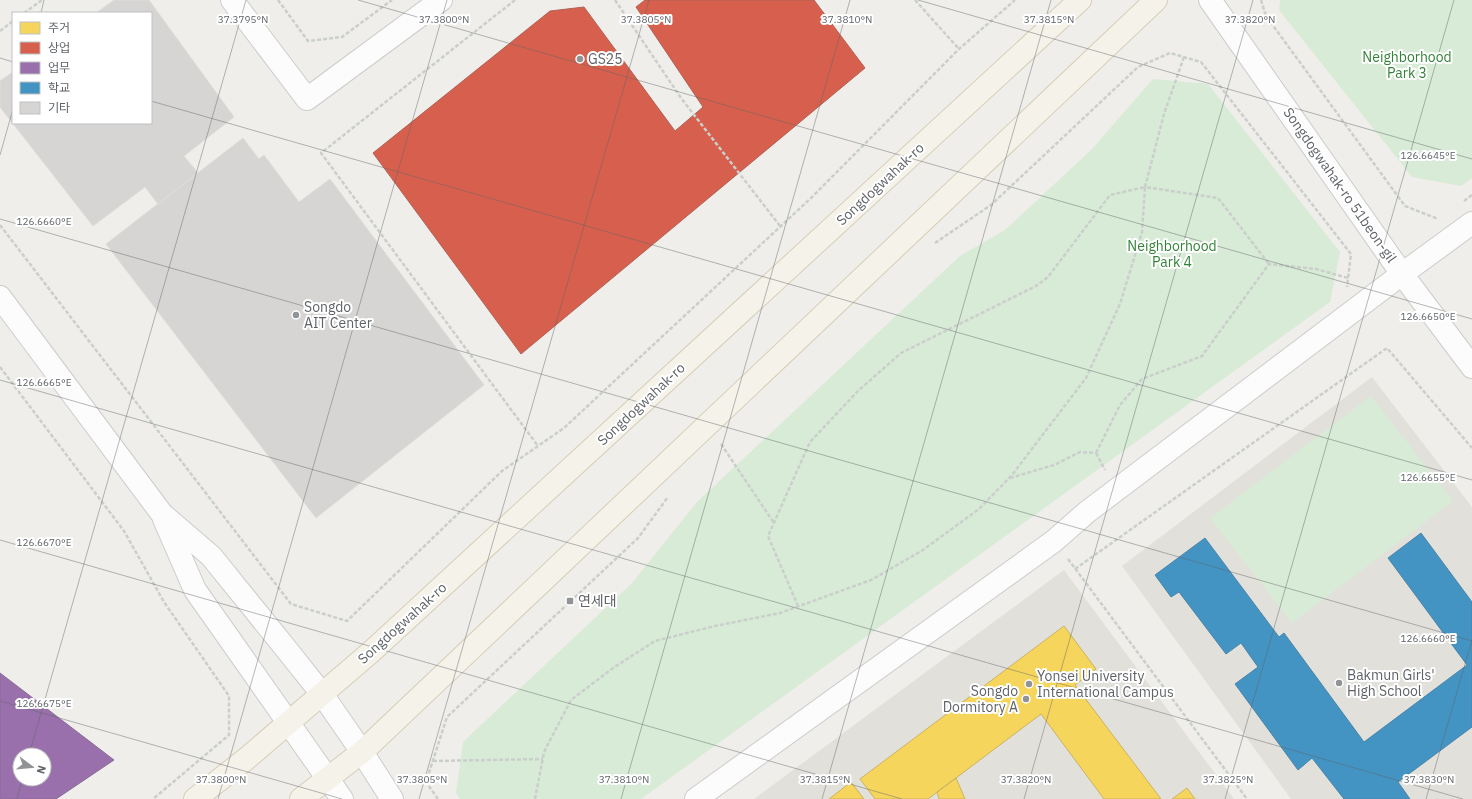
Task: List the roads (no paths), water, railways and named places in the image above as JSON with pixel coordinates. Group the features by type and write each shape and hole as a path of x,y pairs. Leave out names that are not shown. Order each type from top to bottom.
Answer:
{"main road":[{"name":"Songdogwahak-ro","path":"195,799 288,724 389,636 1080,0"},
{"path":"301,799 362,752 1156,0"}],"street":[{"path":"232,0 307,99 441,0"},
{"name":"Songdogwahak-ro 51beon-gil","path":"1210,0 1402,274 1472,367"},
{"path":"696,799 1054,541 1087,512 1402,274 1472,223"},
{"path":"0,296 162,514 211,556 322,694 392,799"},
{"path":"162,514 195,590 342,799"}],"place":[{"name":"GS25","path":"580,59"},
{"name":"Songdo AIT Center","path":"296,315"},
{"name":"연세대","path":"570,601"},
{"name":"Bakmun Girls' High School","path":"1339,683"},
{"name":"Yonsei University International Campus","path":"1029,684"},
{"name":"Songdo Dormitory A","path":"1026,699"}],"park label":[{"name":"Neighborhood Park 3","path":"1407,66"},
{"name":"Neighborhood Park 4","path":"1172,254"}]}
